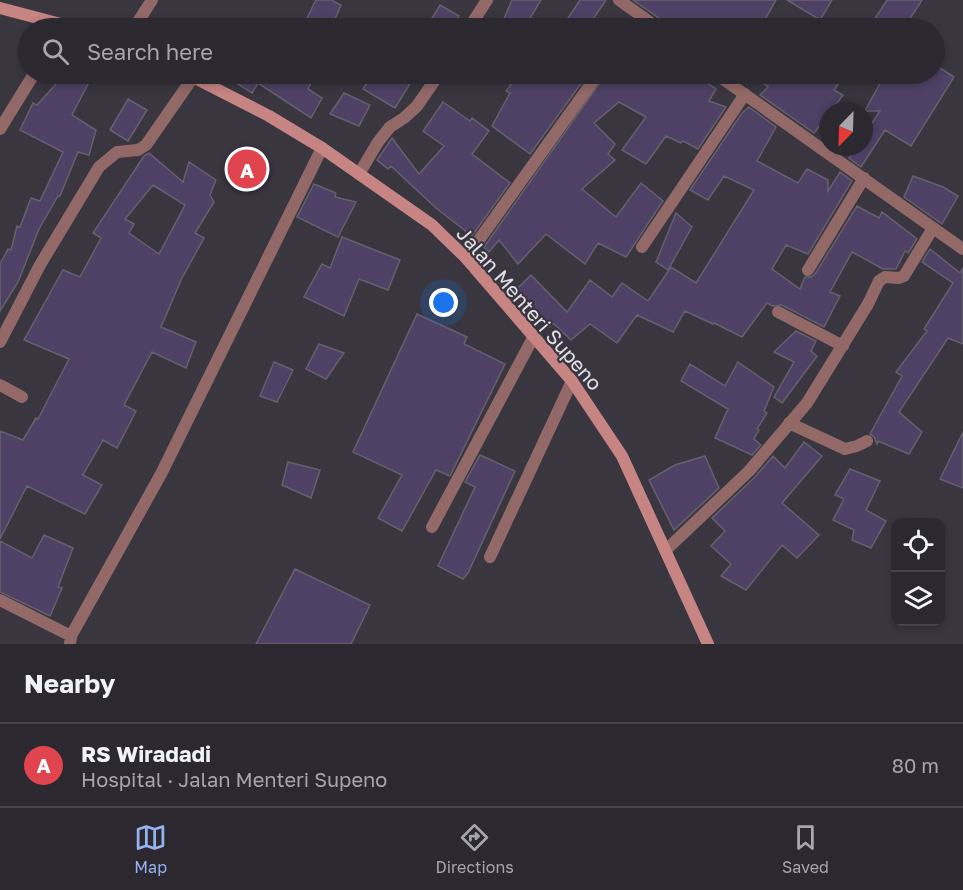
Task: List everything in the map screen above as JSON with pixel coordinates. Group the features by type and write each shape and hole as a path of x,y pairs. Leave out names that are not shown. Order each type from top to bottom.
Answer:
{"main road":[{"path":"0,8 33,18"},
{"name":"Jalan Menteri Supeno","path":"207,84 269,116 322,148 432,225 466,258 572,381 622,456 708,644"}],"street":[{"path":"140,18 152,0"},
{"path":"475,18 487,0"},
{"path":"619,0 646,18"},
{"path":"0,129 28,84"},
{"path":"0,342 40,265 99,167 117,152 138,150 146,145 184,84"},
{"path":"359,174 390,127 417,106 432,84"},
{"path":"466,258 591,84"},
{"path":"730,84 963,249"},
{"path":"642,247 745,94"},
{"path":"0,600 71,640 161,474 322,148"},
{"path":"808,270 864,178"},
{"path":"666,550 749,471 807,403 843,346 879,281 885,277 904,276 933,228"},
{"path":"778,312 843,346"},
{"path":"432,527 534,336"},
{"path":"490,557 572,381"},
{"path":"0,385 22,397"},
{"path":"789,423 844,449 857,447 867,441"}],"building":[{"path":"316,0 331,0 341,5 335,18 307,18"},
{"path":"512,0 541,0 530,18 504,18"},
{"path":"580,0 606,0 594,18 568,18"},
{"path":"633,0 776,0 766,18 659,18"},
{"path":"787,0 832,0 821,18 817,18"},
{"path":"887,0 922,0 910,18 875,18"},
{"path":"440,5 459,16 458,18 432,18"},
{"path":"945,71 954,77 911,146 885,130 873,148 873,122 880,111 873,111 873,102 870,102 880,84 945,84"},
{"path":"56,84 88,84 72,115 96,130 89,155 78,152 60,196 39,229 18,282 0,311 0,264 8,249 11,250 17,226 20,227 31,198 40,201 63,152 20,130 33,103 37,105"},
{"path":"238,84 257,84 252,93"},
{"path":"260,84 311,84 308,89 322,98 311,118"},
{"path":"366,84 410,84 395,108 363,89"},
{"path":"509,84 581,84 530,154 492,126 510,93 506,91 511,85"},
{"path":"599,84 709,84 716,89 709,101 726,107 698,149 666,136 646,164 622,150 646,117 619,102 594,123 615,144 608,154 615,160 582,189 616,217 641,183 663,201 626,257 598,243 585,264 546,234 518,264 499,240 489,252 484,247"},
{"path":"765,84 838,84 834,90 843,95 838,102 819,102 819,127 814,133 760,95 768,87"},
{"path":"344,93 370,105 359,126 330,114"},
{"path":"128,99 147,110 128,141 110,130"},
{"path":"443,102 470,121 472,118 489,131 472,154 510,183 472,236 436,208 391,166 388,169 377,160 392,138 419,174 444,146 423,131"},
{"path":"749,107 776,127 757,161 798,183 807,169 828,180 828,191 840,172 852,181 808,254 786,245 772,269 800,289 805,277 815,274 857,206 879,218 882,212 917,239 908,253 905,251 896,269 883,269 852,252 830,292 840,296 824,327 782,305 773,306 767,303 742,337 685,311 673,332 637,315 617,343 590,324 571,340 553,323 549,327 513,293 531,275 567,312 590,280 612,297 622,283 648,301 671,267 696,283 754,190 724,176 708,200 690,190 742,113"},
{"path":"149,153 183,182 189,162 216,180 210,195 214,202 195,233 204,238 181,280 161,327 196,342 186,368 152,352 124,405 136,411 117,448 103,440 83,475 102,485 85,514 27,486 0,539 0,431 23,440 36,418 38,419 69,359 24,340 63,270 80,277 101,238 93,233 144,156","holes":["153,185 185,205 159,254 129,233 134,224 125,219"]},
{"path":"850,156 868,156 861,167 849,158"},
{"path":"913,176 943,187 958,196 942,224 904,197"},
{"path":"314,184 336,193 335,197 356,202 338,237 297,217"},
{"path":"676,213 692,227 668,270 656,262"},
{"path":"342,237 400,260 388,290 359,279 344,316 304,297 322,264 330,268"},
{"path":"930,249 960,273 963,268 963,344 948,338 899,412 922,432 909,454 878,441 877,444 870,434 902,376 896,372 927,331 924,329 953,283 922,262"},
{"path":"417,314 467,337 464,344 505,364 450,476 436,470 402,531 378,518 402,475 353,452"},
{"path":"796,331 816,341 811,351 817,356 782,403 774,397 794,362 774,352"},
{"path":"319,344 344,353 326,379 306,369"},
{"path":"274,362 293,370 277,402 260,396"},
{"path":"738,362 774,387 764,411 767,413 754,439 761,445 752,455 715,438 728,409 681,381 690,364 725,386"},
{"path":"963,432 963,488 940,479"},
{"path":"804,442 822,456 782,503 819,535 797,558 782,545 746,590 721,576 731,564 711,546 725,531 712,518 755,477 773,456 785,468"},
{"path":"480,455 515,471 468,573 463,579 438,566 475,487 465,482"},
{"path":"705,456 719,488 674,530 649,480 675,465"},
{"path":"288,462 320,470 311,498 282,485"},
{"path":"850,469 880,481 866,510 886,521 871,548 852,540 854,530 833,520 844,499 835,495"},
{"path":"44,535 73,548 58,587 62,588 50,616 0,592 0,541 32,558"},
{"path":"295,569 370,605 351,644 256,644"}],"place":[{"name":"RS Wiradadi","path":"247,169"}]}
